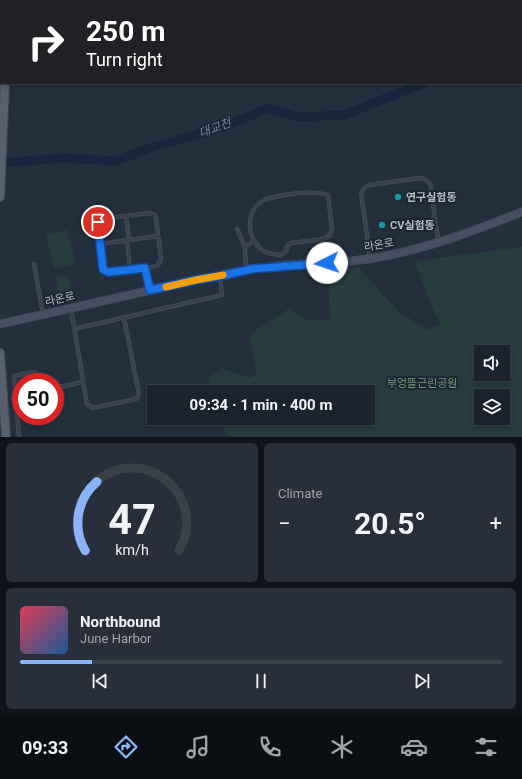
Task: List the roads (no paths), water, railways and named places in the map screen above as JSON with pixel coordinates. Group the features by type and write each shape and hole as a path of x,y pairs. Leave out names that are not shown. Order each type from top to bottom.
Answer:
{"main road":[{"path":"0,197 5,84"},
{"name":"라온로","path":"0,324 246,270 379,257 439,242 522,212"},
{"path":"0,353 6,437"},
{"path":"0,424 1,437"}],"lane":[{"path":"370,258 361,193 364,188 369,185 420,178 424,178 428,181 431,186 439,242"},
{"path":"316,193 328,195 332,229 329,236 324,239 292,243 288,245 286,251 281,255 270,253 261,249 254,241 250,232 250,218 255,207 264,200 278,196 316,193"},
{"path":"149,213 155,215 156,217 158,236 161,259 160,263 156,266 109,272 103,269 98,225 100,220 149,213"},
{"path":"126,216 130,270"},
{"path":"238,229 245,247 246,270"},
{"path":"100,244 158,236"},
{"path":"324,239 327,263"},
{"path":"245,247 254,241"},
{"path":"34,264 43,314"},
{"path":"145,268 150,290"},
{"path":"74,329 222,295 220,276"},
{"path":"70,308 87,404 92,408 136,399 139,394 124,318"},
{"path":"64,386 83,382"},
{"path":"18,425 19,437"}],"waterway":[{"name":"대교천","path":"0,163 65,158 115,161 153,147 202,133 248,117 268,108 297,117 344,115 422,84"}],"place":[{"name":"연구실험동","path":"398,197"},
{"name":"CV실험동","path":"382,225"}],"park label":[{"name":"부엉뜰근린공원","path":"422,383"}]}
